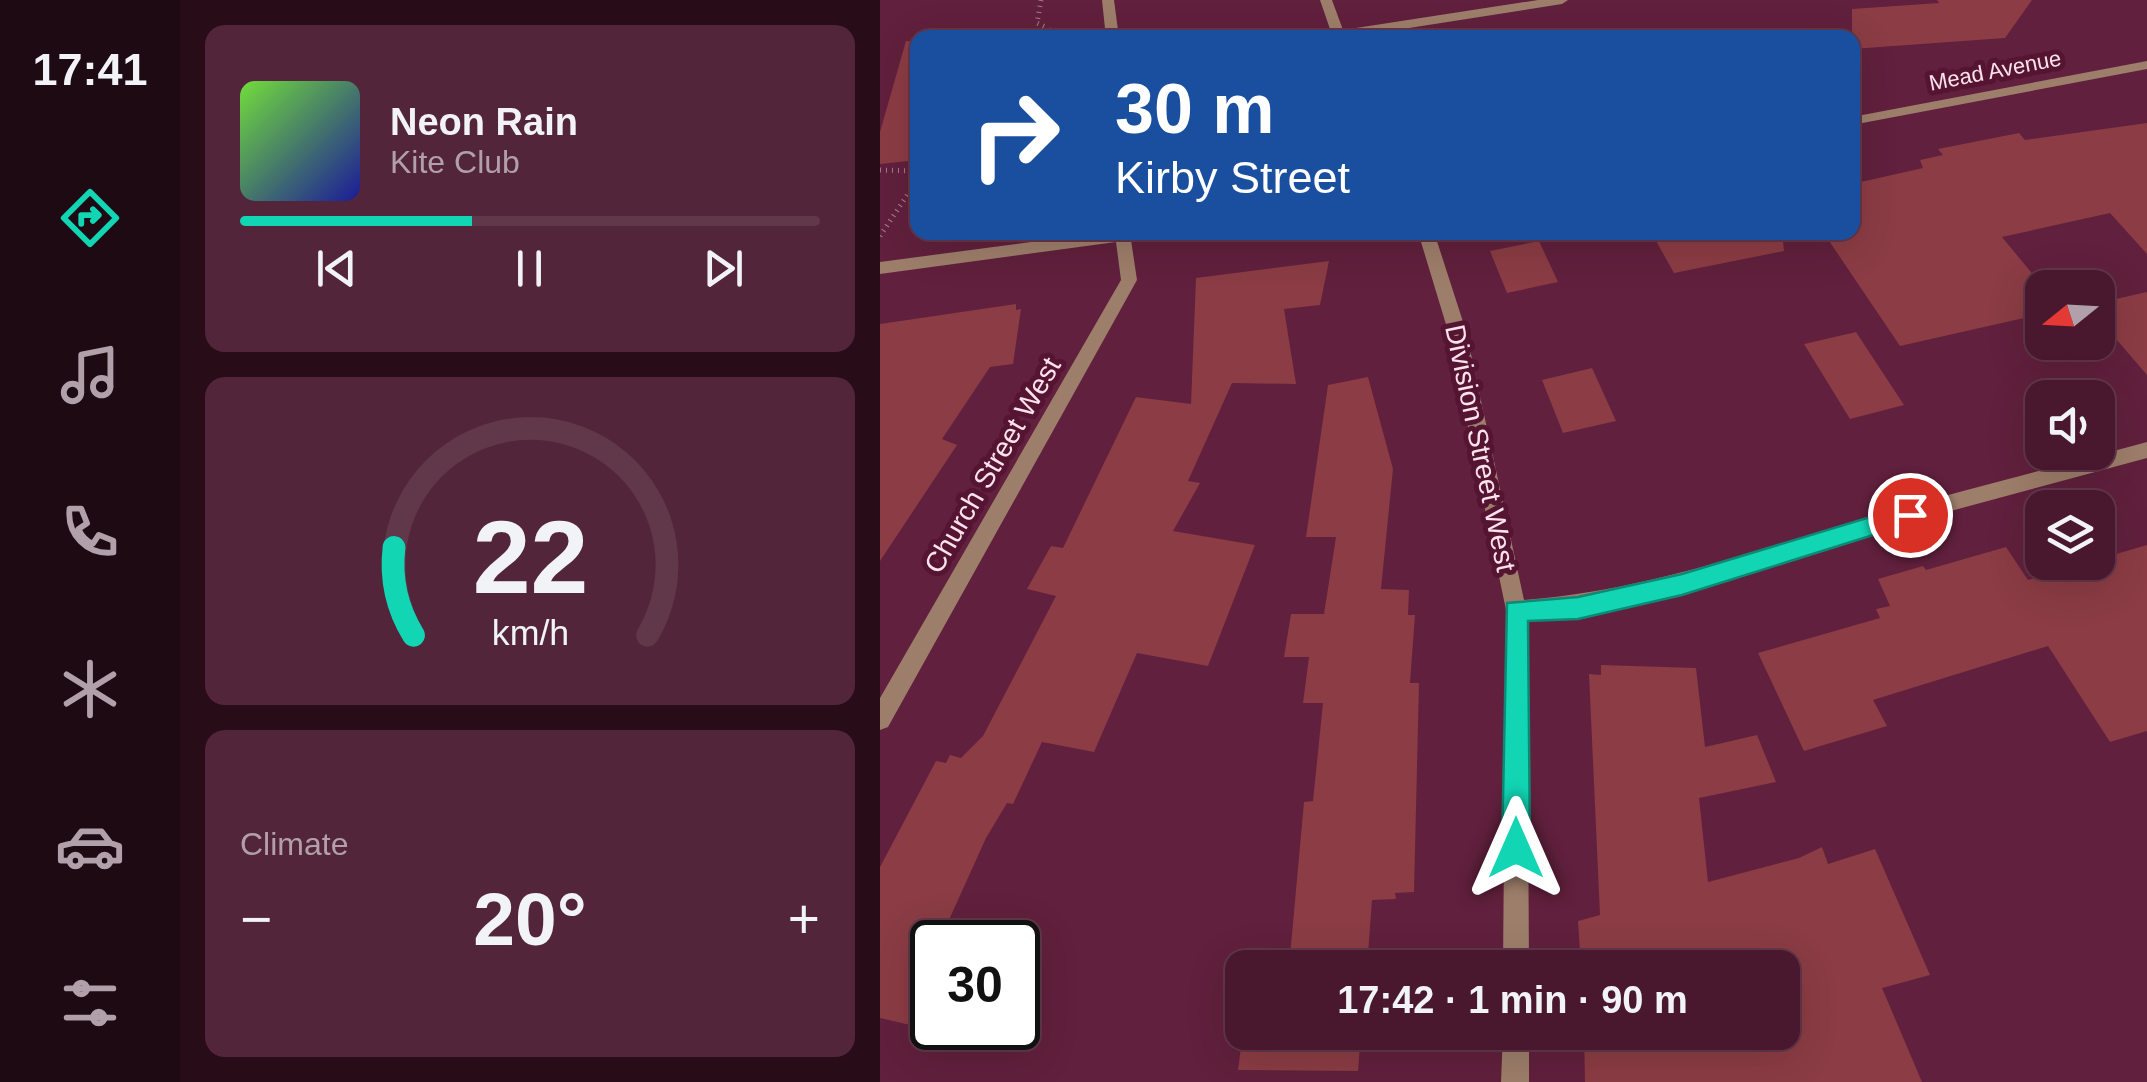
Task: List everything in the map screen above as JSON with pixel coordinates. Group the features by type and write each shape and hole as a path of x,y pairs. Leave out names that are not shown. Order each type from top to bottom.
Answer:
{"street":[{"path":"1108,0 1111,30"},
{"path":"1326,0 1337,30"},
{"path":"1357,30 1469,6 1562,0"},
{"name":"Mead Avenue","path":"1860,120 2147,65"},
{"path":"880,268 1079,240"},
{"name":"Church Street West","path":"880,719 1128,280 1123,240"},
{"name":"Division Street West","path":"1429,240 1458,331 1516,610 1516,950"},
{"path":"1516,610 1578,608 1682,584 1876,524 2147,450"},
{"path":"1516,1050 1516,1082"}],"path":[{"path":"1041,0 1037,23 1049,30"},
{"path":"880,170 910,170"},
{"path":"880,236 910,191"}],"building":[{"path":"1937,0 2032,0 2005,38 1860,48 1860,30 1852,30 1852,9 1939,3"},
{"path":"906,41 910,41 910,161 880,164 880,132"},
{"path":"2147,123 2147,254 2110,213 2002,237 2029,270 2025,270 2025,318 1900,346 1828,240 1860,240 1860,182 1923,168 1920,160 1943,155 1938,149 2019,133 2025,140"},
{"path":"1655,240 1783,240 1784,251 1674,273"},
{"path":"1539,241 1558,282 1507,293 1490,251"},
{"path":"1329,261 1320,305 1284,309 1296,384 1232,383 1188,481 1200,483 1173,531 1255,545 1208,666 1137,653 1094,752 1042,742 1013,804 1007,803 986,838 949,920 910,920 910,1025 880,1018 880,867 936,761 946,763 950,755 961,758 983,736 1056,596 1027,589 1051,546 1063,548 1136,397 1191,404 1196,278"},
{"path":"2147,292 2147,375 2115,338 2115,299"},
{"path":"1016,304 1016,310 1021,309 1013,364 990,367 942,439 957,445 880,561 880,324"},
{"path":"1856,332 1904,405 1850,419 1804,344"},
{"path":"1592,368 1616,421 1563,433 1542,380"},
{"path":"1368,377 1393,469 1381,589 1409,590 1408,615 1415,615 1410,683 1419,683 1414,892 1395,893 1396,899 1372,900 1368,950 1291,950 1304,802 1313,801 1323,703 1303,703 1309,657 1284,657 1291,614 1324,614 1336,537 1306,537 1328,385"},
{"path":"2147,545 2147,731 2110,742 2048,646 1873,700 1887,726 1804,751 1758,653 1880,618 1876,609 1890,606 1878,579 1923,566 1926,570 2006,547 2025,580 2115,580 2115,554"},
{"path":"1601,665 1696,668 1705,747 1757,735 1776,782 1699,798 1708,882 1799,858 1822,847 1828,864 1875,849 1930,975 1882,988 1922,1082 1585,1082 1584,1050 1800,1050 1800,950 1580,950 1578,921 1600,915 1589,674 1601,675"},
{"path":"1241,1050 1360,1050 1358,1071 1238,1070"}],"route":[{"path":"1516,848 1516,610 1578,608 1682,584 1910,515"}]}
